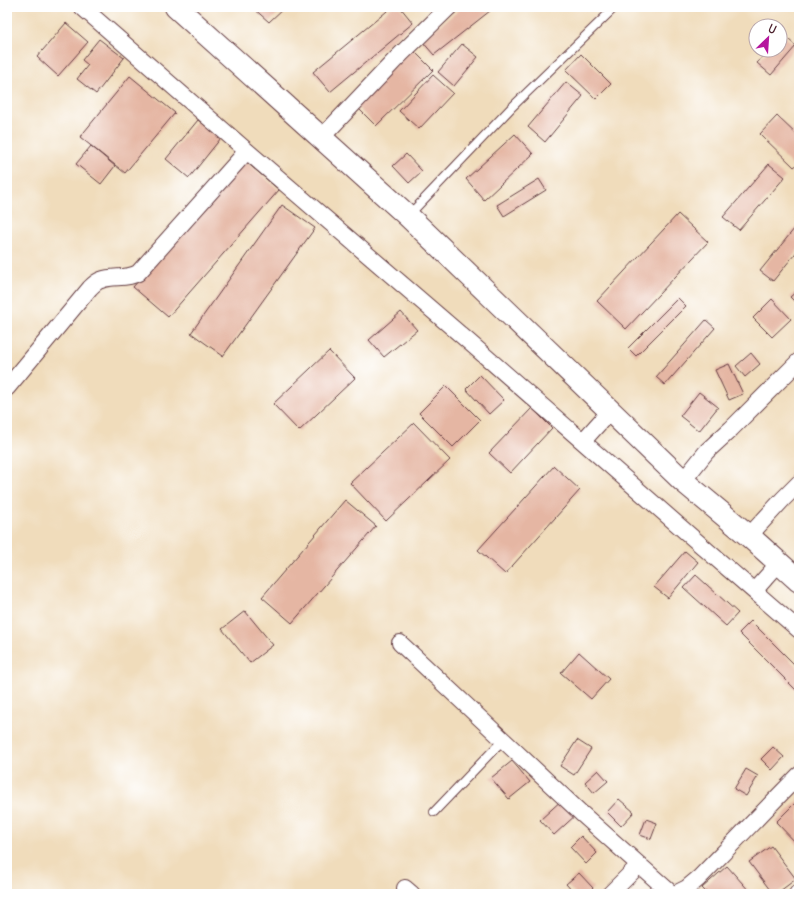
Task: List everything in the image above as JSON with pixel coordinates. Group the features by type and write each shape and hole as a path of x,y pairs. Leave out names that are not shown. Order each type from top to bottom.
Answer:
{"street":[{"path":"82,7 799,630"},
{"path":"176,7 408,216 610,410 686,477 754,532 779,563 799,581"},
{"path":"321,138 396,59 449,7"},
{"path":"7,388 90,288 99,280 130,277 138,273 247,151"},
{"path":"686,477 707,451 799,361"},
{"path":"583,441 610,410"},
{"path":"754,532 799,483"},
{"path":"754,591 779,563"},
{"path":"400,643 581,813 672,894"},
{"path":"675,894 687,888 699,878 799,775"},
{"path":"610,894 639,865"}],"lane":[{"path":"408,216 511,108 612,10"},
{"path":"434,812 504,740"}],"building":[{"path":"252,7 285,7 269,22"},
{"path":"392,7 400,7 413,23 330,92 313,72"},
{"path":"463,7 495,7 434,55 421,40"},
{"path":"66,23 88,42 58,76 37,57"},
{"path":"99,39 124,58 96,94 77,79 88,65 82,60"},
{"path":"788,39 796,46 788,55"},
{"path":"462,44 478,57 454,86 438,72"},
{"path":"412,49 433,70 376,126 355,105"},
{"path":"581,54 611,84 596,99 566,70"},
{"path":"762,58 786,58 771,75 757,63"},
{"path":"433,75 453,93 419,129 399,111"},
{"path":"130,76 175,113 125,173 80,137"},
{"path":"566,82 583,96 545,142 528,127"},
{"path":"777,116 799,137 799,163 794,167 760,134"},
{"path":"198,120 221,138 189,178 166,159"},
{"path":"515,134 533,154 484,200 466,179"},
{"path":"91,146 115,166 101,184 76,164"},
{"path":"406,154 422,171 409,183 393,166"},
{"path":"244,160 279,190 168,317 133,287"},
{"path":"769,164 785,177 739,230 723,217"},
{"path":"539,179 546,190 504,216 497,205"},
{"path":"282,205 315,228 223,356 191,333"},
{"path":"678,214 708,242 626,329 597,301"},
{"path":"799,223 799,249 773,281 760,271"},
{"path":"798,290 799,291 799,306 790,297"},
{"path":"678,298 686,306 636,356 628,348"},
{"path":"772,299 791,319 772,337 753,318"},
{"path":"401,312 417,330 384,357 369,340"},
{"path":"706,320 715,328 665,385 656,377"},
{"path":"329,351 355,378 299,431 273,404"},
{"path":"751,353 760,364 745,377 736,366"},
{"path":"729,364 743,394 729,400 715,370"},
{"path":"480,375 504,400 489,414 466,389"},
{"path":"446,386 480,420 453,447 419,413"},
{"path":"699,392 718,407 699,431 680,416"},
{"path":"532,408 552,428 510,473 489,453"},
{"path":"414,423 450,460 386,521 350,483"},
{"path":"554,466 580,490 505,574 478,550"},
{"path":"345,500 376,526 292,623 262,597"},
{"path":"685,551 698,562 668,598 654,587"},
{"path":"696,575 738,613 726,626 684,588"},
{"path":"245,611 273,645 250,663 222,629"},
{"path":"751,621 799,669 799,693 739,633"},
{"path":"579,652 609,679 591,699 561,673"},
{"path":"577,740 591,749 574,775 560,766"},
{"path":"773,747 784,757 772,770 761,759"},
{"path":"512,761 530,782 509,799 491,778"},
{"path":"746,769 758,776 746,796 734,789"},
{"path":"598,770 608,781 594,793 585,782"},
{"path":"564,798 578,813 554,835 540,820"},
{"path":"619,799 634,812 621,826 607,812"},
{"path":"799,799 799,846 776,822"},
{"path":"646,819 657,823 651,839 640,835"},
{"path":"581,836 597,853 586,864 570,847"},
{"path":"771,846 796,879 776,894 773,894 749,862"},
{"path":"727,866 751,893 750,894 708,894 702,888"},
{"path":"579,873 593,888 587,894 575,894 566,884"}]}
